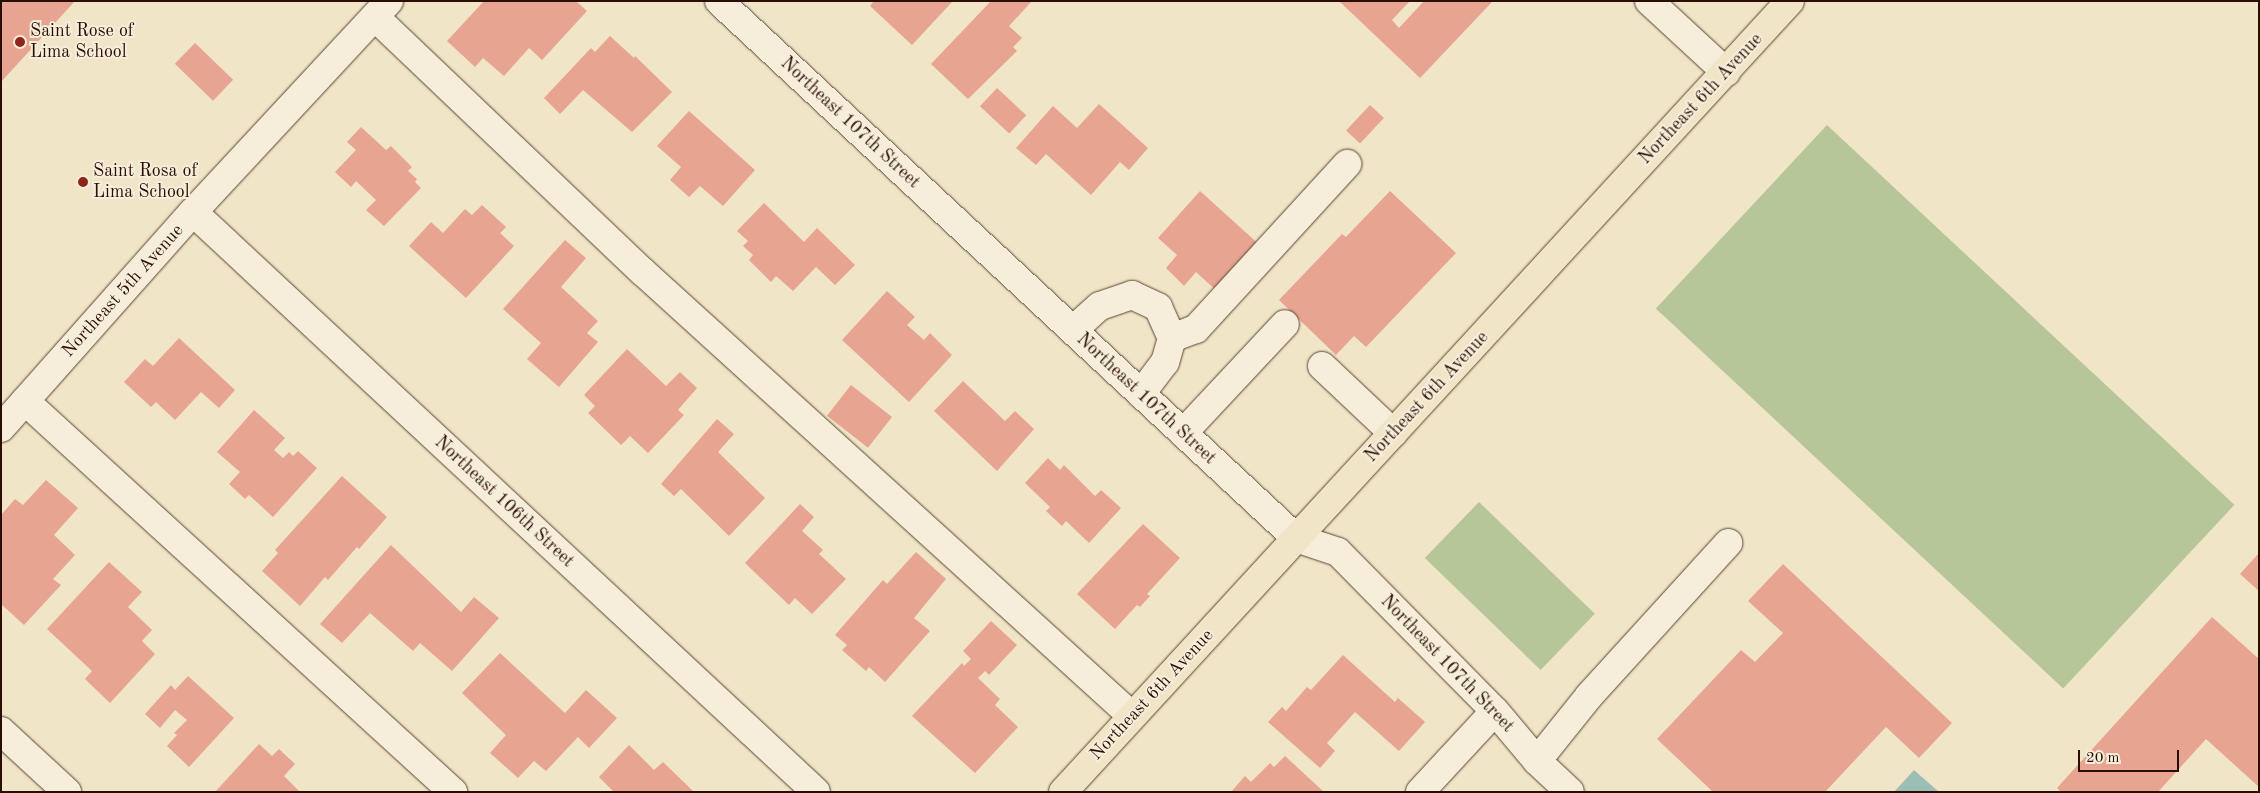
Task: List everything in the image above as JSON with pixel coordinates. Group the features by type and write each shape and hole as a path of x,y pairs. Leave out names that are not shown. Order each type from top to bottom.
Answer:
{"main road":[{"name":"Northeast 6th Avenue","path":"1062,792 1790,1"}],"street":[{"name":"Northeast 107th Street","path":"719,1 1296,538 1338,552 1496,711 1537,761 1570,792"},
{"path":"1649,1 1726,72"},
{"path":"382,9 643,272 1132,716"},
{"name":"Northeast 5th Avenue","path":"1,428 193,212 382,9"},
{"path":"1172,338 1196,329 1347,164"},
{"name":"Northeast 106th Street","path":"193,212 816,792"},
{"path":"1072,330 1100,306 1132,296 1158,307 1172,338 1165,362 1141,394"},
{"path":"1183,433 1285,324"},
{"path":"1322,366 1393,434"},
{"path":"25,401 452,792"},
{"path":"1537,761 1589,696 1728,543"},
{"path":"1420,792 1496,711"},
{"path":"1,731 67,792"}],"green space":[{"path":"1827,125 2234,505 2063,688 1656,309"},
{"path":"1479,502 1595,614 1541,670 1425,558"}],"water":[{"path":"1914,770 1939,792 1894,792"}],"building":[{"name":"Saint Rose of Lima School","path":"1,1 75,1 1,82"},
{"path":"484,1 576,1 587,11 542,60 529,48 504,76 483,58 475,67 447,41"},
{"path":"874,1 953,1 912,45 870,6"},
{"path":"991,1 1032,1 1009,26 1022,38 1013,47 1017,51 968,99 931,64"},
{"path":"1339,1 1410,1 1392,20 1399,28 1424,1 1493,1 1420,78"},
{"path":"610,36 634,58 635,56 672,92 632,132 583,90 560,114 544,98 591,48 595,52"},
{"path":"195,43 233,80 213,101 175,64"},
{"path":"997,88 1026,115 1009,134 980,106"},
{"path":"1099,104 1148,148 1129,170 1120,162 1091,195 1046,154 1036,165 1016,148 1053,106 1077,128"},
{"path":"1370,105 1384,118 1360,144 1346,131"},
{"path":"689,111 755,170 723,206 700,186 689,197 670,180 681,167 657,146"},
{"path":"361,127 386,150 391,146 412,167 408,171 417,179 415,182 421,188 384,226 366,210 376,200 356,181 351,187 335,172 356,150 347,142"},
{"path":"1200,191 1263,248 1220,294 1196,272 1184,286 1166,268 1177,255 1158,238"},
{"path":"1390,191 1456,253 1366,347 1354,336 1336,355 1279,300 1342,234 1346,237"},
{"path":"764,203 804,242 817,228 855,265 835,285 816,267 793,291 776,276 771,282 749,260 753,255 743,246 748,241 737,231"},
{"path":"482,205 506,227 500,233 514,246 466,298 409,246 431,222 443,233 465,209 472,215"},
{"path":"565,240 586,258 561,287 598,321 587,333 598,342 559,387 527,359 541,343 503,309"},
{"path":"887,291 915,317 907,325 924,340 930,333 952,355 909,402 842,340"},
{"path":"179,338 235,390 219,408 201,392 175,420 156,402 151,407 124,382 145,359 153,366"},
{"path":"627,349 666,386 680,372 697,388 678,410 684,415 648,453 630,436 621,445 588,413 595,406 584,395"},
{"path":"963,381 1005,421 1015,411 1034,429 997,471 934,411"},
{"path":"851,385 892,417 868,448 827,416"},
{"path":"254,410 285,438 274,450 283,458 289,452 293,456 298,451 317,468 273,517 249,495 245,499 229,484 240,472 217,452"},
{"path":"717,419 734,434 718,452 765,498 729,536 681,489 674,496 661,484"},
{"path":"1048,458 1060,470 1064,465 1095,496 1101,490 1121,508 1089,543 1066,521 1062,526 1046,511 1050,507 1025,483"},
{"path":"342,476 387,517 328,580 325,577 300,606 262,571 278,553 275,550"},
{"path":"46,480 78,508 54,535 75,555 53,579 61,585 24,625 1,604 1,515 15,499 23,505"},
{"path":"800,504 814,517 802,531 823,550 819,554 846,579 812,614 795,598 789,605 745,563"},
{"path":"1143,524 1180,558 1147,594 1150,596 1140,607 1137,605 1115,629 1077,594"},
{"path":"391,545 461,612 474,597 499,618 452,671 420,643 413,651 370,613 342,643 320,624"},
{"path":"916,552 946,579 914,618 930,631 885,682 869,667 866,671 842,650 847,645 835,635 883,580 887,584"},
{"path":"2259,553 2259,591 2240,574"},
{"path":"109,562 142,592 128,607 152,630 142,641 155,654 110,703 85,679 92,671 47,629"},
{"path":"1783,564 1952,723 1919,758 1886,727 1825,792 1713,792 1657,739 1741,650 1755,662 1783,633 1748,601"},
{"path":"2212,617 2259,659 2259,787 2206,739 2158,792 2061,792 2057,788"},
{"path":"991,621 1017,645 989,675 985,671 978,678 1000,699 995,705 1018,727 975,773 912,716 962,663 964,666 971,659 963,651"},
{"path":"500,653 565,713 586,690 617,718 589,748 578,737 546,771 534,761 518,778 490,753 506,735 462,693"},
{"path":"1343,655 1395,702 1398,698 1425,722 1399,751 1355,712 1327,743 1335,751 1320,768 1268,722 1282,707 1286,711 1307,687 1311,690"},
{"path":"188,676 234,718 189,767 167,746 177,735 174,733 187,720 175,710 160,728 145,714 171,685 175,690"},
{"path":"259,744 272,756 279,749 295,764 284,776 300,792 215,792"},
{"path":"629,745 654,770 663,762 694,792 614,792 599,777"},
{"path":"1285,756 1324,792 1231,792 1245,776 1251,782 1270,763 1274,767"}],"place":[{"name":"Saint Rose of Lima School","path":"20,42"},
{"name":"Saint Rosa of Lima School","path":"83,182"}]}
